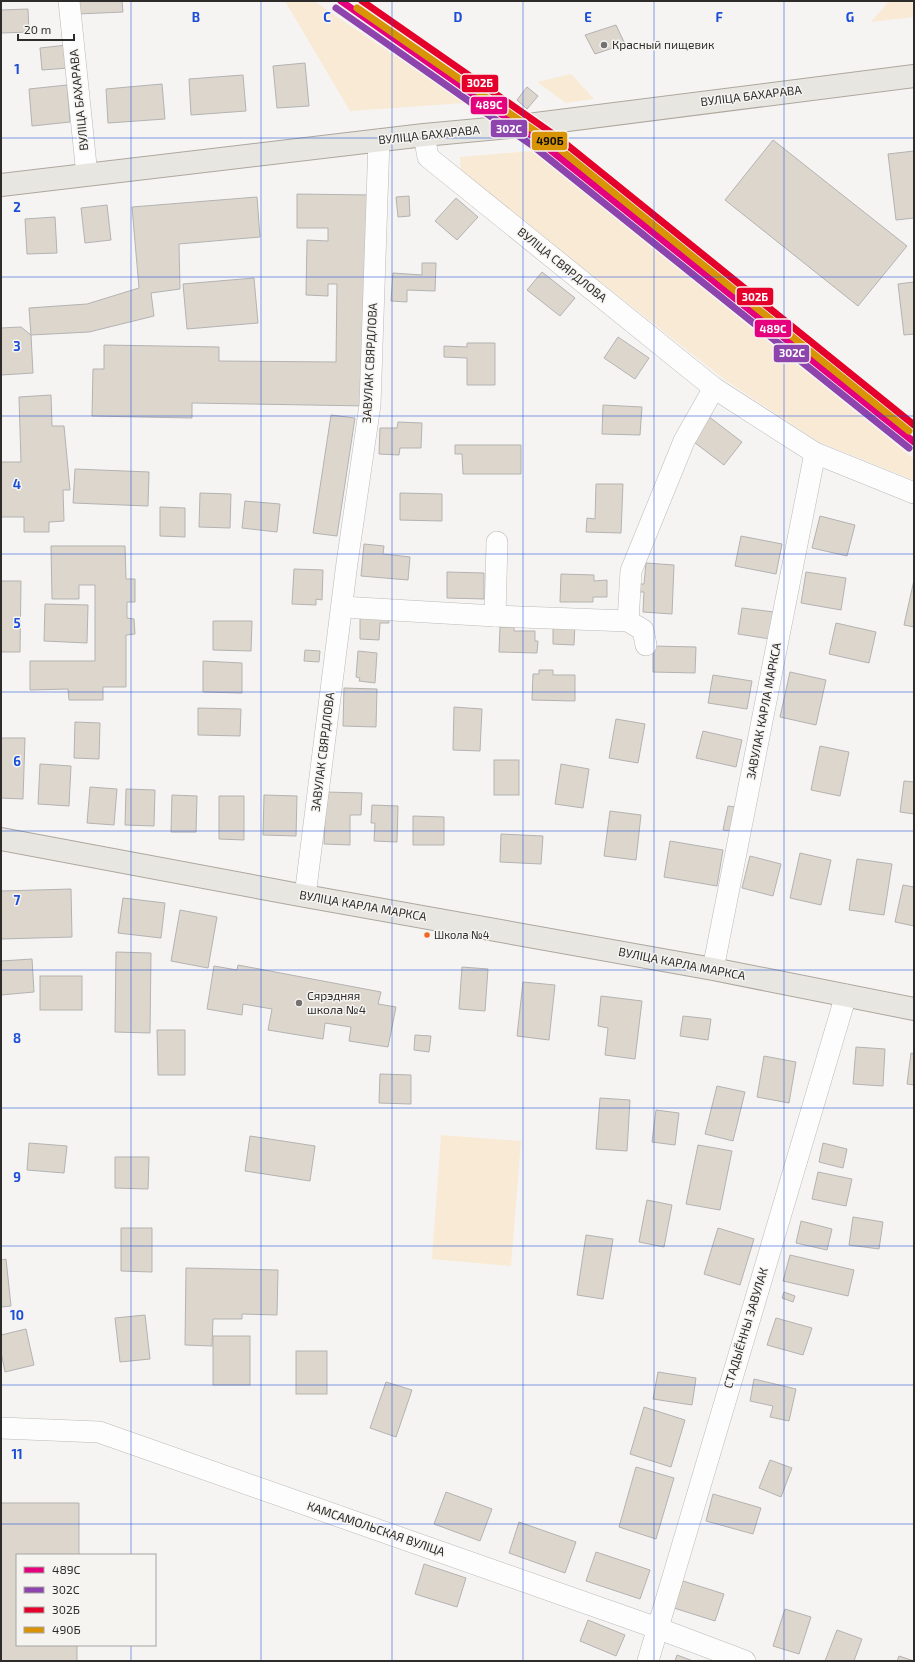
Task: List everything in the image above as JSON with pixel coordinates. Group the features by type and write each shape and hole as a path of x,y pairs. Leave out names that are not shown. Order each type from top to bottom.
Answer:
{"main road":[{"name":"ВУЛІЦА БАХАРАВА","path":"1,185 379,140 520,126 914,76"},
{"name":"ВУЛІЦА КАРЛА МАРКСА","path":"1,839 305,896 713,969 914,1009"}],"street":[{"name":"ВУЛІЦА БАХАРАВА","path":"69,1 88,175"},
{"name":"ВУЛІЦА СВЯРДЛОВА","path":"424,135 428,157 714,388 815,453 914,493"},
{"name":"ЗАВУЛАК СВЯРДЛОВА","path":"305,896 342,607 370,405 379,140"},
{"path":"628,621 631,571 684,441 714,388"},
{"name":"ЗАВУЛАК КАРЛА МАРКСА","path":"713,969 815,453"},
{"path":"495,616 497,542"},
{"path":"342,607 495,616 628,621 642,630 646,645"},
{"name":"СТАДЫЁННЫ ЗАВУЛАК","path":"648,1661 846,996"},
{"name":"КАМСАМОЛЬСКАЯ ВУЛІЦА","path":"1,1428 98,1432 657,1628 745,1661"}],"shaded area":[{"path":"285,1 314,1 465,103 350,111"},
{"path":"889,1 909,1 914,5 914,17 871,22"},
{"path":"571,74 594,99 566,103 537,82"},
{"path":"532,151 914,459 914,479 913,480 819,442 725,380 461,172 460,157"},
{"path":"441,1135 521,1141 511,1266 432,1259"}],"building":[{"path":"78,1 122,1 123,12 78,14"},
{"path":"28,9 29,32 1,33 1,10"},
{"path":"616,25 625,44 595,54 585,35"},
{"path":"67,45 69,68 42,70 40,48"},
{"path":"305,63 309,106 277,108 273,66"},
{"path":"243,75 246,111 191,115 189,79"},
{"path":"162,84 165,119 108,123 106,89"},
{"path":"67,85 70,122 32,126 29,89"},
{"path":"527,87 538,96 527,109 517,100"},
{"path":"773,140 907,246 858,306 725,200"},
{"path":"914,151 914,218 896,220 888,154"},
{"path":"297,194 370,195 367,406 192,403 192,418 92,416 93,369 104,369 104,345 219,347 219,361 336,362 337,284 328,284 328,296 306,295 307,240 328,241 328,228 297,228"},
{"path":"409,196 410,216 398,217 396,197"},
{"path":"257,197 260,237 179,244 180,289 151,293 154,316 89,332 31,335 29,308 87,304 139,288 132,207"},
{"path":"456,198 478,217 457,240 435,221"},
{"path":"107,205 111,240 85,243 81,208"},
{"path":"55,217 57,253 27,254 25,219"},
{"path":"422,263 436,263 435,291 407,290 407,302 391,301 393,273 422,275"},
{"path":"542,272 575,298 560,316 527,290"},
{"path":"254,278 258,323 187,329 183,284"},
{"path":"914,282 914,334 904,335 898,284"},
{"path":"21,327 31,335 33,373 1,375 1,328"},
{"path":"618,337 649,358 635,379 604,358"},
{"path":"467,343 495,343 495,385 467,385 467,358 444,357 444,346 467,347"},
{"path":"51,395 52,426 64,426 70,490 63,490 64,521 49,522 49,532 24,532 24,517 1,517 1,462 21,462 19,397"},
{"path":"603,405 642,407 640,435 602,434"},
{"path":"331,415 355,418 337,536 313,533"},
{"path":"708,416 742,442 724,465 690,439"},
{"path":"398,422 422,423 421,448 400,448 399,455 379,454 380,428 397,428"},
{"path":"455,445 521,445 521,474 463,474 462,454 455,454"},
{"path":"75,469 149,472 148,506 73,503"},
{"path":"596,484 623,484 621,533 586,532 587,518 595,519"},
{"path":"200,493 231,494 230,528 199,527"},
{"path":"400,493 442,494 442,521 400,520"},
{"path":"245,501 280,504 277,532 242,528"},
{"path":"160,507 185,508 185,537 160,536"},
{"path":"820,516 855,525 847,556 812,548"},
{"path":"741,536 782,544 776,574 735,566"},
{"path":"364,544 384,546 383,554 410,557 408,580 361,576"},
{"path":"51,546 125,546 126,579 135,579 135,602 127,602 127,618 134,619 135,634 126,635 126,687 103,687 103,700 69,700 68,689 30,690 30,661 95,661 95,585 79,585 79,599 52,599"},
{"path":"646,563 674,565 672,614 643,612 644,592 639,592 639,584 644,584"},
{"path":"294,569 323,570 322,600 316,599 316,605 292,604"},
{"path":"447,572 484,573 484,599 447,598"},
{"path":"806,572 846,578 841,610 801,603"},
{"path":"561,574 594,575 594,581 607,580 607,597 593,597 593,602 560,602"},
{"path":"914,580 914,627 904,625"},
{"path":"1,581 21,581 20,652 1,652"},
{"path":"45,604 88,605 87,643 44,641"},
{"path":"742,608 774,612 770,639 738,634"},
{"path":"360,612 389,612 389,623 380,623 379,640 360,639"},
{"path":"213,621 252,621 251,651 213,650"},
{"path":"553,623 575,623 574,645 553,644"},
{"path":"836,623 876,632 869,663 829,654"},
{"path":"500,627 514,627 514,631 535,631 535,641 538,641 537,653 499,652"},
{"path":"653,646 696,647 695,673 653,672"},
{"path":"305,650 320,651 319,662 304,661"},
{"path":"358,651 377,653 375,683 359,681 360,678 356,677"},
{"path":"203,661 242,663 242,693 203,692"},
{"path":"539,670 553,670 553,675 575,675 575,701 532,700 533,674 539,674"},
{"path":"790,672 826,680 816,725 780,717"},
{"path":"713,675 752,681 747,709 708,703"},
{"path":"344,688 377,689 376,727 343,726"},
{"path":"454,707 482,709 480,751 453,750"},
{"path":"198,708 241,709 240,736 198,735"},
{"path":"616,719 645,724 638,763 609,758"},
{"path":"75,722 100,723 99,759 74,758"},
{"path":"703,731 742,740 736,767 696,758"},
{"path":"1,738 25,738 23,799 1,798"},
{"path":"820,746 849,752 840,796 811,790"},
{"path":"494,760 519,760 519,795 494,795"},
{"path":"40,764 71,766 69,806 38,804"},
{"path":"561,764 589,769 583,808 555,804"},
{"path":"904,781 914,782 914,814 900,812"},
{"path":"90,787 117,789 114,825 87,823"},
{"path":"126,789 155,790 154,826 125,825"},
{"path":"326,792 362,793 361,815 350,815 350,845 324,844"},
{"path":"172,795 197,796 196,832 171,832"},
{"path":"264,795 297,796 296,836 263,835"},
{"path":"219,796 244,796 244,840 219,839"},
{"path":"372,805 398,806 397,842 374,841 375,823 371,823"},
{"path":"728,806 736,807 732,831 723,830"},
{"path":"610,811 641,815 636,860 604,856"},
{"path":"413,816 444,817 444,845 413,845"},
{"path":"501,834 543,836 541,864 500,862"},
{"path":"670,841 723,850 717,886 664,877"},
{"path":"800,853 831,860 821,905 790,898"},
{"path":"750,856 781,864 773,896 742,888"},
{"path":"857,859 892,864 884,915 849,910"},
{"path":"903,885 914,887 914,926 895,922"},
{"path":"71,889 72,937 1,939 1,891"},
{"path":"123,898 165,903 161,938 118,933"},
{"path":"180,910 217,917 208,968 171,961"},
{"path":"116,952 151,953 150,1033 115,1032"},
{"path":"32,959 34,992 1,995 1,961"},
{"path":"238,965 381,992 378,1004 396,1007 388,1047 349,1041 351,1027 325,1023 323,1039 268,1030 272,1009 243,1004 242,1015 207,1009 214,966 237,970"},
{"path":"462,967 488,969 485,1011 459,1009"},
{"path":"40,976 82,976 82,1010 40,1010"},
{"path":"523,982 555,985 549,1040 517,1036"},
{"path":"601,996 642,1001 635,1059 605,1055 608,1028 598,1026"},
{"path":"683,1016 711,1019 708,1040 680,1036"},
{"path":"157,1030 185,1030 185,1075 158,1075"},
{"path":"415,1035 431,1036 429,1052 414,1050"},
{"path":"856,1047 885,1049 883,1086 853,1084"},
{"path":"911,1053 914,1054 914,1085 907,1084"},
{"path":"764,1056 796,1062 789,1103 757,1097"},
{"path":"380,1074 411,1075 411,1104 379,1103"},
{"path":"717,1086 745,1092 733,1141 705,1134"},
{"path":"600,1098 630,1100 627,1151 596,1149"},
{"path":"656,1110 679,1113 675,1145 652,1142"},
{"path":"250,1136 315,1146 310,1181 245,1171"},
{"path":"29,1143 67,1146 64,1173 27,1170"},
{"path":"823,1143 847,1149 843,1168 819,1162"},
{"path":"698,1145 732,1151 720,1210 686,1204"},
{"path":"115,1157 149,1157 148,1189 115,1188"},
{"path":"818,1172 852,1179 846,1206 812,1199"},
{"path":"647,1200 672,1205 664,1247 639,1242"},
{"path":"853,1217 883,1222 879,1249 849,1245"},
{"path":"801,1221 832,1229 827,1250 796,1243"},
{"path":"121,1228 152,1228 152,1272 121,1271"},
{"path":"718,1228 754,1239 740,1285 704,1274"},
{"path":"586,1235 613,1239 603,1299 577,1295"},
{"path":"790,1255 854,1270 848,1296 783,1281"},
{"path":"6,1259 11,1306 1,1307 1,1260"},
{"path":"186,1268 278,1270 277,1315 242,1314 242,1319 213,1319 212,1346 185,1345"},
{"path":"784,1292 795,1296 793,1302 782,1298"},
{"path":"145,1315 150,1359 120,1362 115,1318"},
{"path":"776,1318 812,1328 803,1355 767,1345"},
{"path":"26,1329 34,1365 5,1372 1,1352 1,1335"},
{"path":"213,1336 250,1336 250,1385 213,1385"},
{"path":"296,1351 327,1351 327,1394 296,1394"},
{"path":"658,1372 696,1378 692,1405 653,1399"},
{"path":"754,1379 796,1389 789,1421 770,1417 773,1406 750,1401"},
{"path":"386,1382 412,1390 396,1437 370,1428"},
{"path":"644,1407 685,1420 671,1467 630,1454"},
{"path":"770,1460 792,1468 781,1497 759,1488"},
{"path":"636,1467 674,1478 656,1539 619,1527"},
{"path":"446,1492 492,1509 480,1541 434,1524"},
{"path":"713,1494 761,1508 753,1534 706,1521"},
{"path":"1,1503 79,1503 79,1554 16,1554 16,1646 77,1646 77,1661 1,1661"},
{"path":"519,1522 576,1542 565,1573 509,1553"},
{"path":"596,1552 650,1570 640,1599 586,1581"},
{"path":"424,1564 466,1578 457,1607 415,1594"},
{"path":"683,1581 724,1594 715,1621 674,1608"},
{"path":"785,1609 811,1617 799,1654 773,1646"},
{"path":"588,1620 625,1635 616,1656 580,1641"},
{"path":"837,1630 862,1639 854,1661 825,1661"},
{"path":"677,1655 693,1661 675,1661"},
{"path":"899,1656 914,1661 897,1661"}],"transit line":[{"name":"489С","path":"341,1 538,140 914,442"},
{"name":"302Б","path":"362,1 556,136 914,425"},
{"name":"302С","path":"336,8 533,146 909,448"},
{"name":"490Б","path":"357,8 551,142 909,431"}],"place":[{"name":"Красный пищевик","path":"604,45"},
{"name":"Школа №4","path":"427,935"},
{"name":"Сярэдняя школа №4","path":"299,1003"}]}
